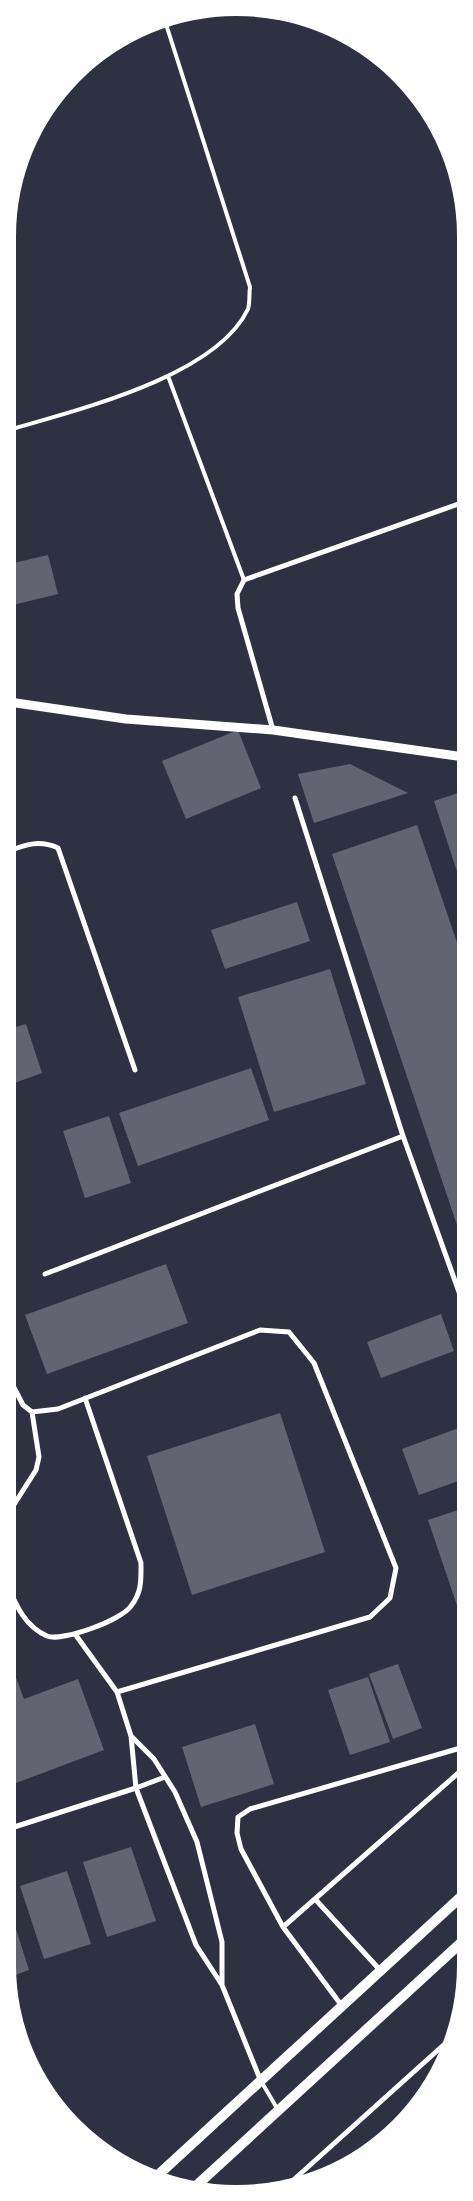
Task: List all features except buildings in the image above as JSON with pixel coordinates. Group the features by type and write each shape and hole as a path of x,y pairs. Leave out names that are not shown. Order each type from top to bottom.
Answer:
{"main road":[{"path":"162,2171 260,2079 457,1900"},
{"path":"200,2182 457,1946"}],"street":[{"path":"273,730 238,608 237,594 244,580 457,504"},
{"path":"16,703 126,719 273,730 457,756"},
{"path":"295,798 403,1136 457,1286"},
{"path":"16,848 30,843 47,843 58,848 135,1070"},
{"path":"45,1274 403,1136"},
{"path":"32,1412 58,1409 260,1330 289,1332 314,1362 396,1568 390,1598 370,1617 117,1692"},
{"path":"16,1391 23,1405 32,1412 39,1457 36,1470 16,1501"},
{"path":"16,1602 27,1623 48,1636 75,1634 114,1619 130,1608 141,1589 141,1563 85,1398"},
{"path":"75,1634 117,1692 131,1736 136,1788 196,1945 222,1985 260,2079"},
{"path":"131,1736 154,1759 175,1792 200,1851 222,1942 222,1985"},
{"path":"342,2006 283,1927 241,1849 237,1832 238,1817 250,1809 457,1748"},
{"path":"283,1927 457,1774"},
{"path":"16,1826 165,1777"},
{"path":"315,1899 380,1971"},
{"path":"298,2176 441,2046"}],"lane":[{"path":"16,428 86,407 168,376 209,353 231,335 248,308 250,287 167,28"},
{"path":"168,376 244,580"},
{"path":"260,2079 278,2110"}]}
